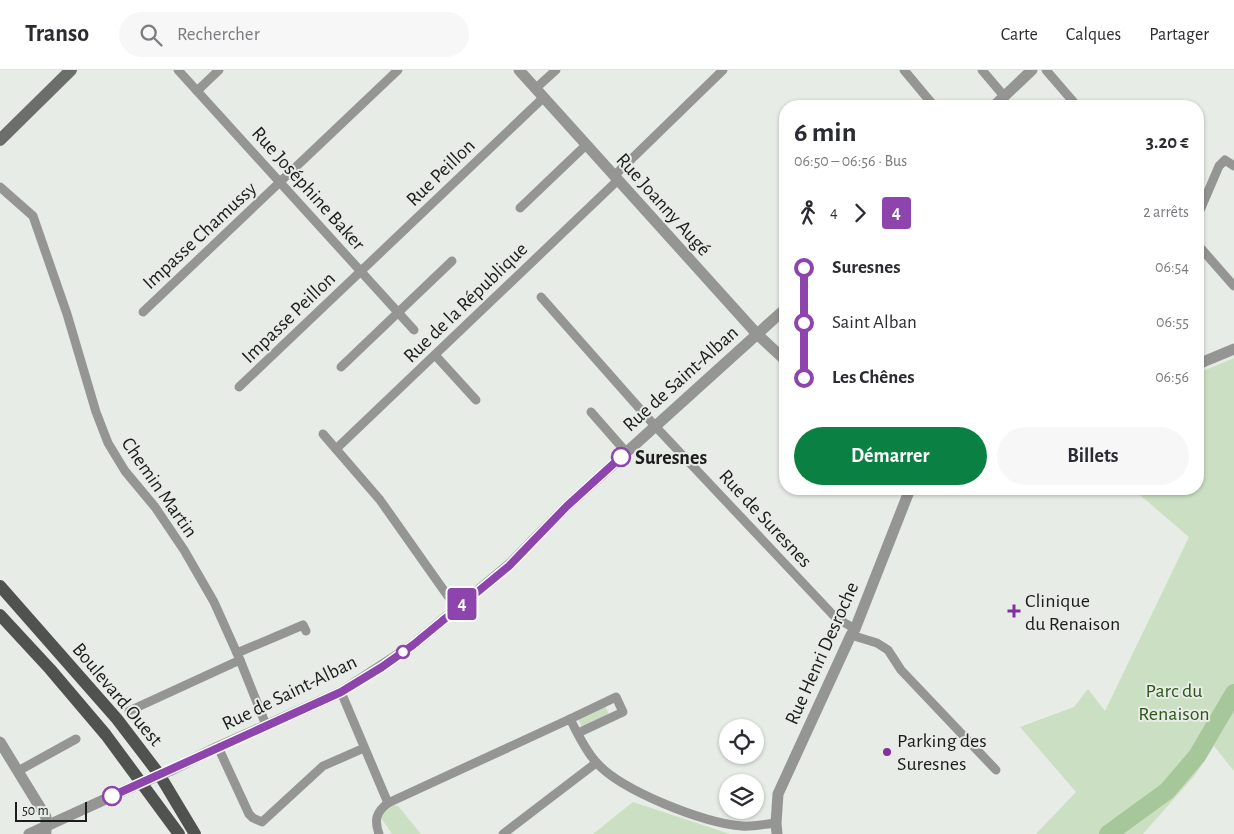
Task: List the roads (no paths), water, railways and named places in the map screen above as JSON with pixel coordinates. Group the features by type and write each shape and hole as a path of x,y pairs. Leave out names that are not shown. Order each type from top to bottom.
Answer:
{"main road":[{"path":"0,140 71,70"},
{"name":"Boulevard Ouest","path":"0,586 117,719 159,774 195,834"},
{"name":"Boulevard Ouest","path":"0,615 50,669 106,735 179,834"}],"street":[{"name":"Rue Joséphine Baker","path":"178,70 414,330"},
{"path":"197,91 219,70"},
{"name":"Impasse Chamussy","path":"143,312 398,70"},
{"name":"Rue Joanny Augé","path":"519,70 757,334 779,354"},
{"name":"Rue Peillon","path":"360,272 539,93 556,70"},
{"name":"Rue de la République","path":"336,449 616,178 723,70"},
{"path":"904,70 929,100"},
{"path":"982,70 1004,96"},
{"path":"1000,100 1032,70"},
{"path":"1046,70 1072,100"},
{"path":"520,208 586,145"},
{"path":"1204,201 1219,166 1225,160 1234,166"},
{"name":"Chemin Martin","path":"0,187 33,216 67,314 96,412 108,443 125,471 155,507 184,550 214,602 266,725"},
{"path":"1204,252 1234,286"},
{"path":"341,367 452,261"},
{"name":"Impasse Peillon","path":"239,387 360,272"},
{"name":"Rue de Suresnes","path":"541,297 654,426 835,617 853,632 888,650 901,670 996,770"},
{"name":"Rue de Saint-Alban","path":"29,834 46,830 218,747 341,692 407,649 509,566 567,506 779,314"},
{"path":"1204,362 1234,349"},
{"path":"435,354 476,400"},
{"path":"591,412 626,452"},
{"path":"323,434 380,500 457,609"},
{"name":"Rue Henri Desroche","path":"777,829 778,794 853,632 908,495"},
{"path":"129,711 303,625 306,631"},
{"path":"341,692 388,803"},
{"path":"379,834 376,823 377,814 388,803 616,698 623,712 578,733"},
{"path":"570,719 596,763 609,774 653,800 714,821 777,829"},
{"path":"18,771 76,738"},
{"path":"0,742 46,817 46,830"},
{"path":"218,747 249,814 262,822 323,766 364,748"},
{"path":"503,834 596,763"}],"waterway":[{"path":"1108,834 1167,791 1197,756 1234,693"}],"place":[{"name":"Suresnes","path":"621,457"},
{"name":"Clinique du Renaison","path":"1014,611"},
{"name":"Parking des Suresnes","path":"887,752"}],"park label":[{"name":"Parc du Renaison","path":"1174,702"}]}
